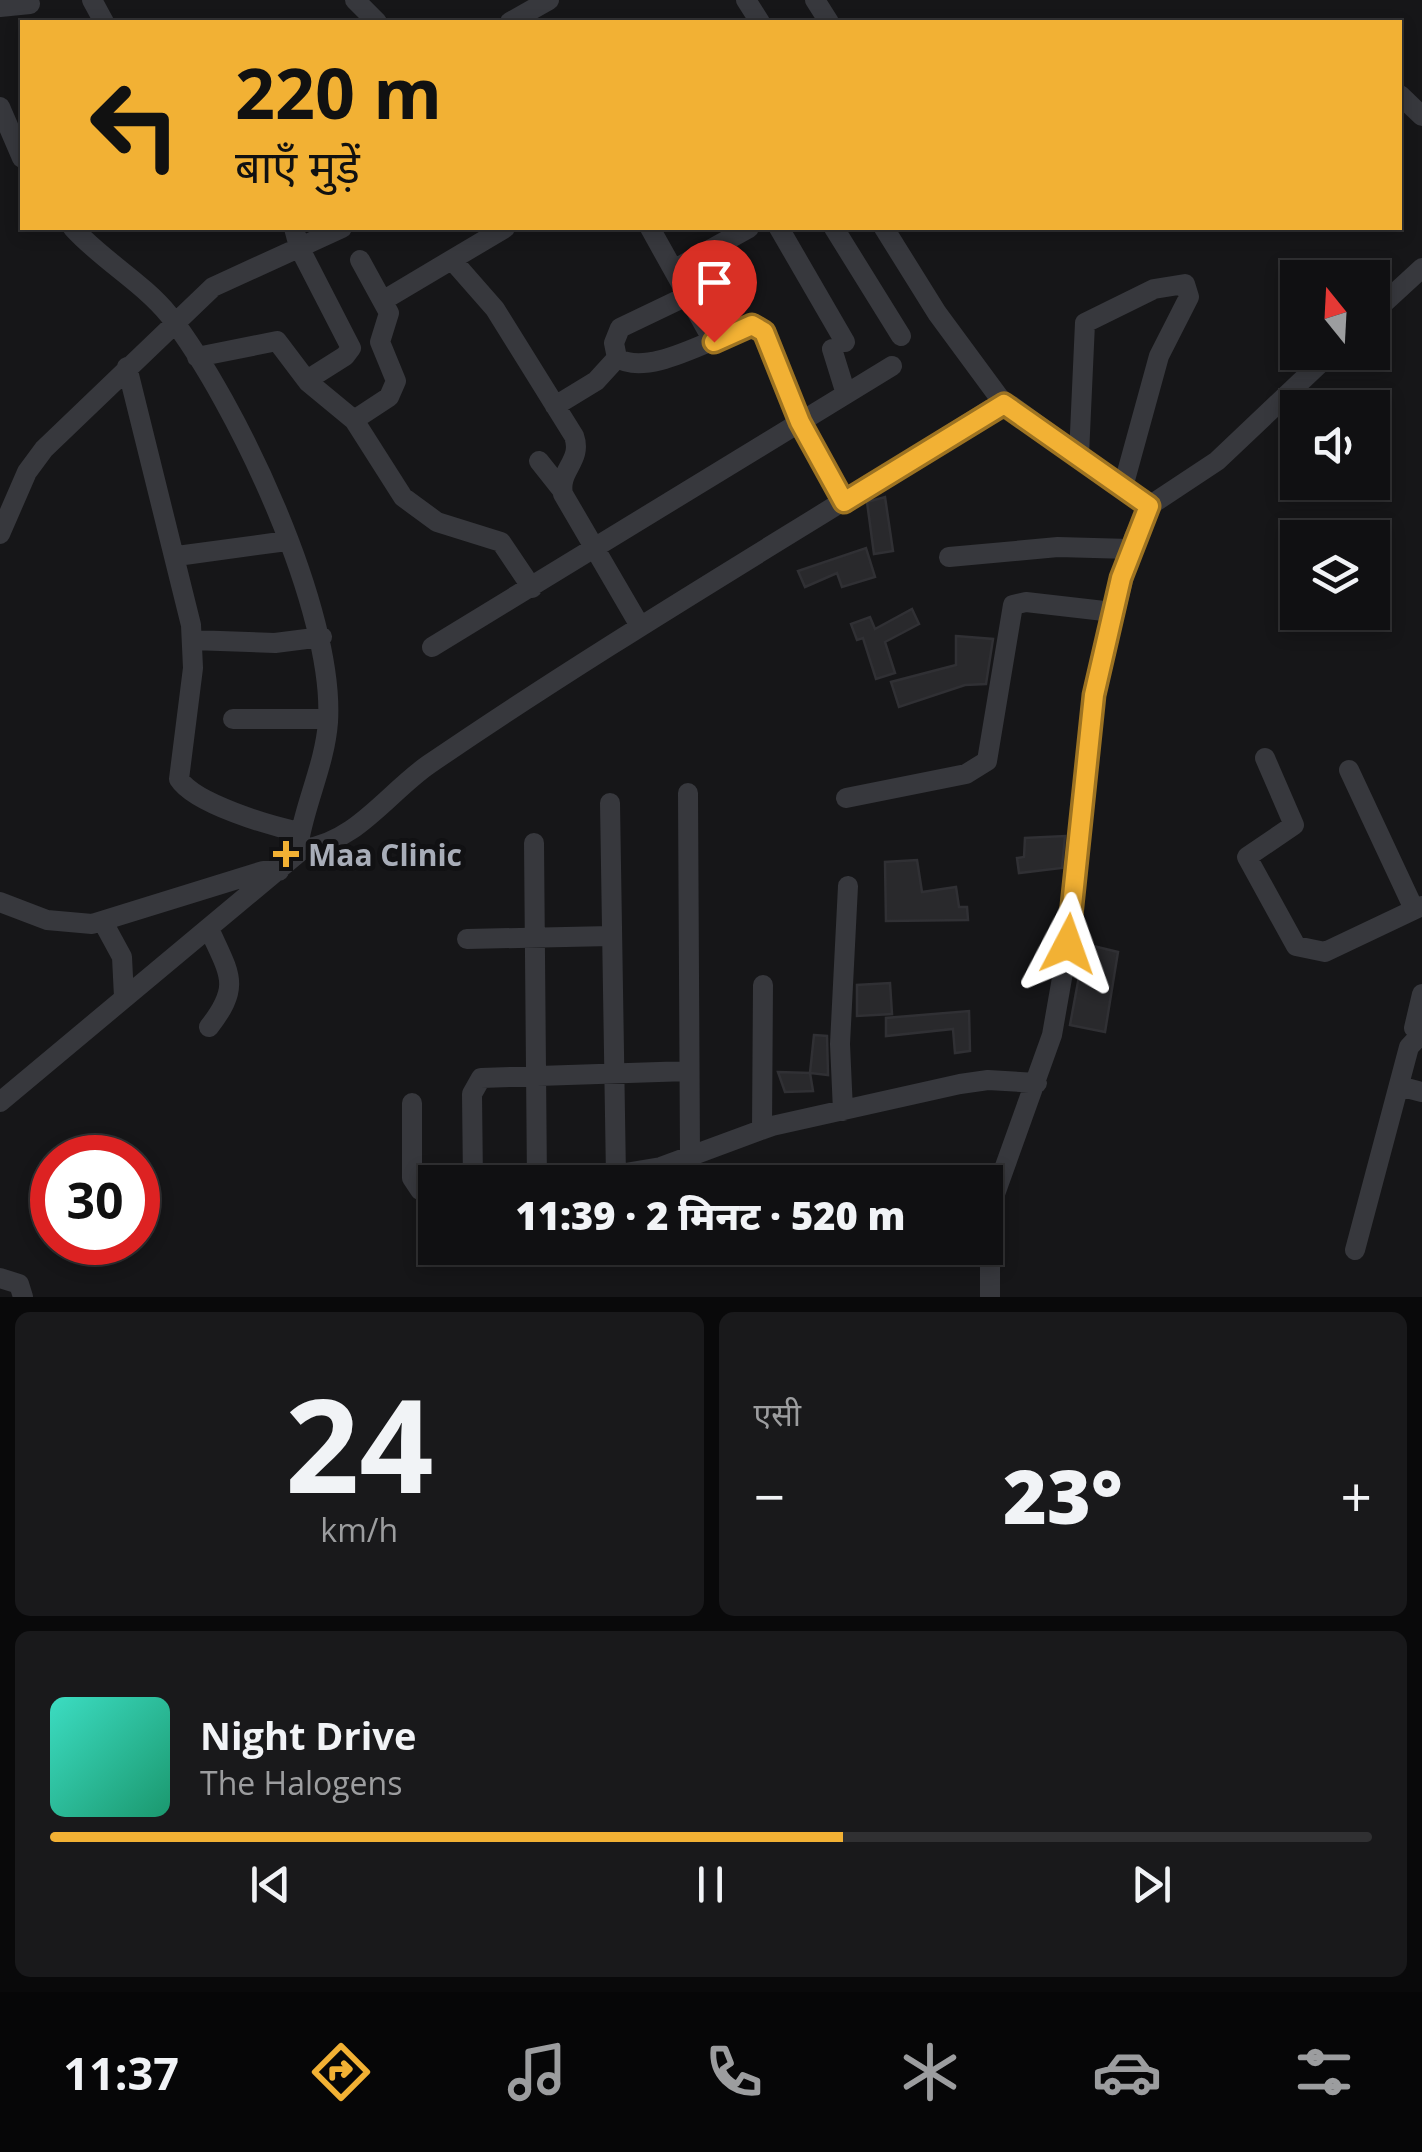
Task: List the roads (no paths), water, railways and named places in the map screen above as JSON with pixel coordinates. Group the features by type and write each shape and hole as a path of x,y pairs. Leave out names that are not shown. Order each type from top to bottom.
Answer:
{"street":[{"path":"354,0 375,20"},
{"path":"514,20 549,0"},
{"path":"0,7 30,4"},
{"path":"1402,97 1422,116"},
{"path":"0,107 20,153"},
{"path":"0,1102 279,871 302,841 328,718 322,637 252,461 174,322 75,230"},
{"path":"0,534 36,459 174,322 222,281 297,237 332,230"},
{"path":"384,300 502,230"},
{"path":"651,230 714,342"},
{"path":"675,268 746,230"},
{"path":"780,230 838,345 846,394"},
{"path":"835,230 902,336"},
{"path":"885,230 936,313 1004,404 1149,506"},
{"path":"297,237 350,342 346,356 306,380"},
{"path":"354,420 390,397 396,387 394,370 380,342 389,317 384,300 360,260"},
{"path":"452,260 496,308 577,444 575,458 561,480 562,490"},
{"path":"1390,297 1422,268"},
{"path":"1079,454 1085,323 1154,289 1186,284 1189,297 1159,356 1124,487"},
{"path":"555,406 596,381 617,358 616,331 690,294"},
{"path":"617,358 634,363 714,342 752,325 761,329 800,422 844,502"},
{"path":"196,357 236,352 272,340 284,347 306,380 354,420 412,506 437,522 501,542 532,588"},
{"path":"432,647 892,366"},
{"path":"127,367 177,556 192,640 182,784 248,820 302,841 339,837 421,770 557,676 1004,404"},
{"path":"990,1297 990,1208 1052,1035 1068,944 1088,731 1130,550 1149,506 1217,460 1313,370"},
{"path":"540,461 562,490 640,626"},
{"path":"177,556 286,541"},
{"path":"950,557 1068,547 1130,550"},
{"path":"846,798 966,774 987,761 1013,605 1026,602 1113,612"},
{"path":"192,640 276,643 322,637"},
{"path":"233,720 328,718"},
{"path":"1265,758 1294,825 1247,857 1292,942 1309,952 1325,952 1418,908 1349,770"},
{"path":"688,793 690,1156"},
{"path":"610,803 616,1165"},
{"path":"534,842 537,1165"},
{"path":"0,902 68,924 104,922 263,871 279,871"},
{"path":"843,1111 840,1044 848,886"},
{"path":"104,922 122,957 124,998"},
{"path":"209,1028 227,1004 231,988 210,931"},
{"path":"467,939 611,936"},
{"path":"762,1130 763,985"},
{"path":"1355,1250 1409,1047 1418,1030 1422,994"},
{"path":"474,1165 476,1084 486,1077 689,1071"},
{"path":"658,1165 762,1130 972,1082 1036,1083"},
{"path":"1399,1086 1422,1092"},
{"path":"412,1103 412,1178 418,1187"},
{"path":"0,1278 19,1284 23,1297"}],"place":[{"name":"Maa Clinic","path":"286,854"}]}
